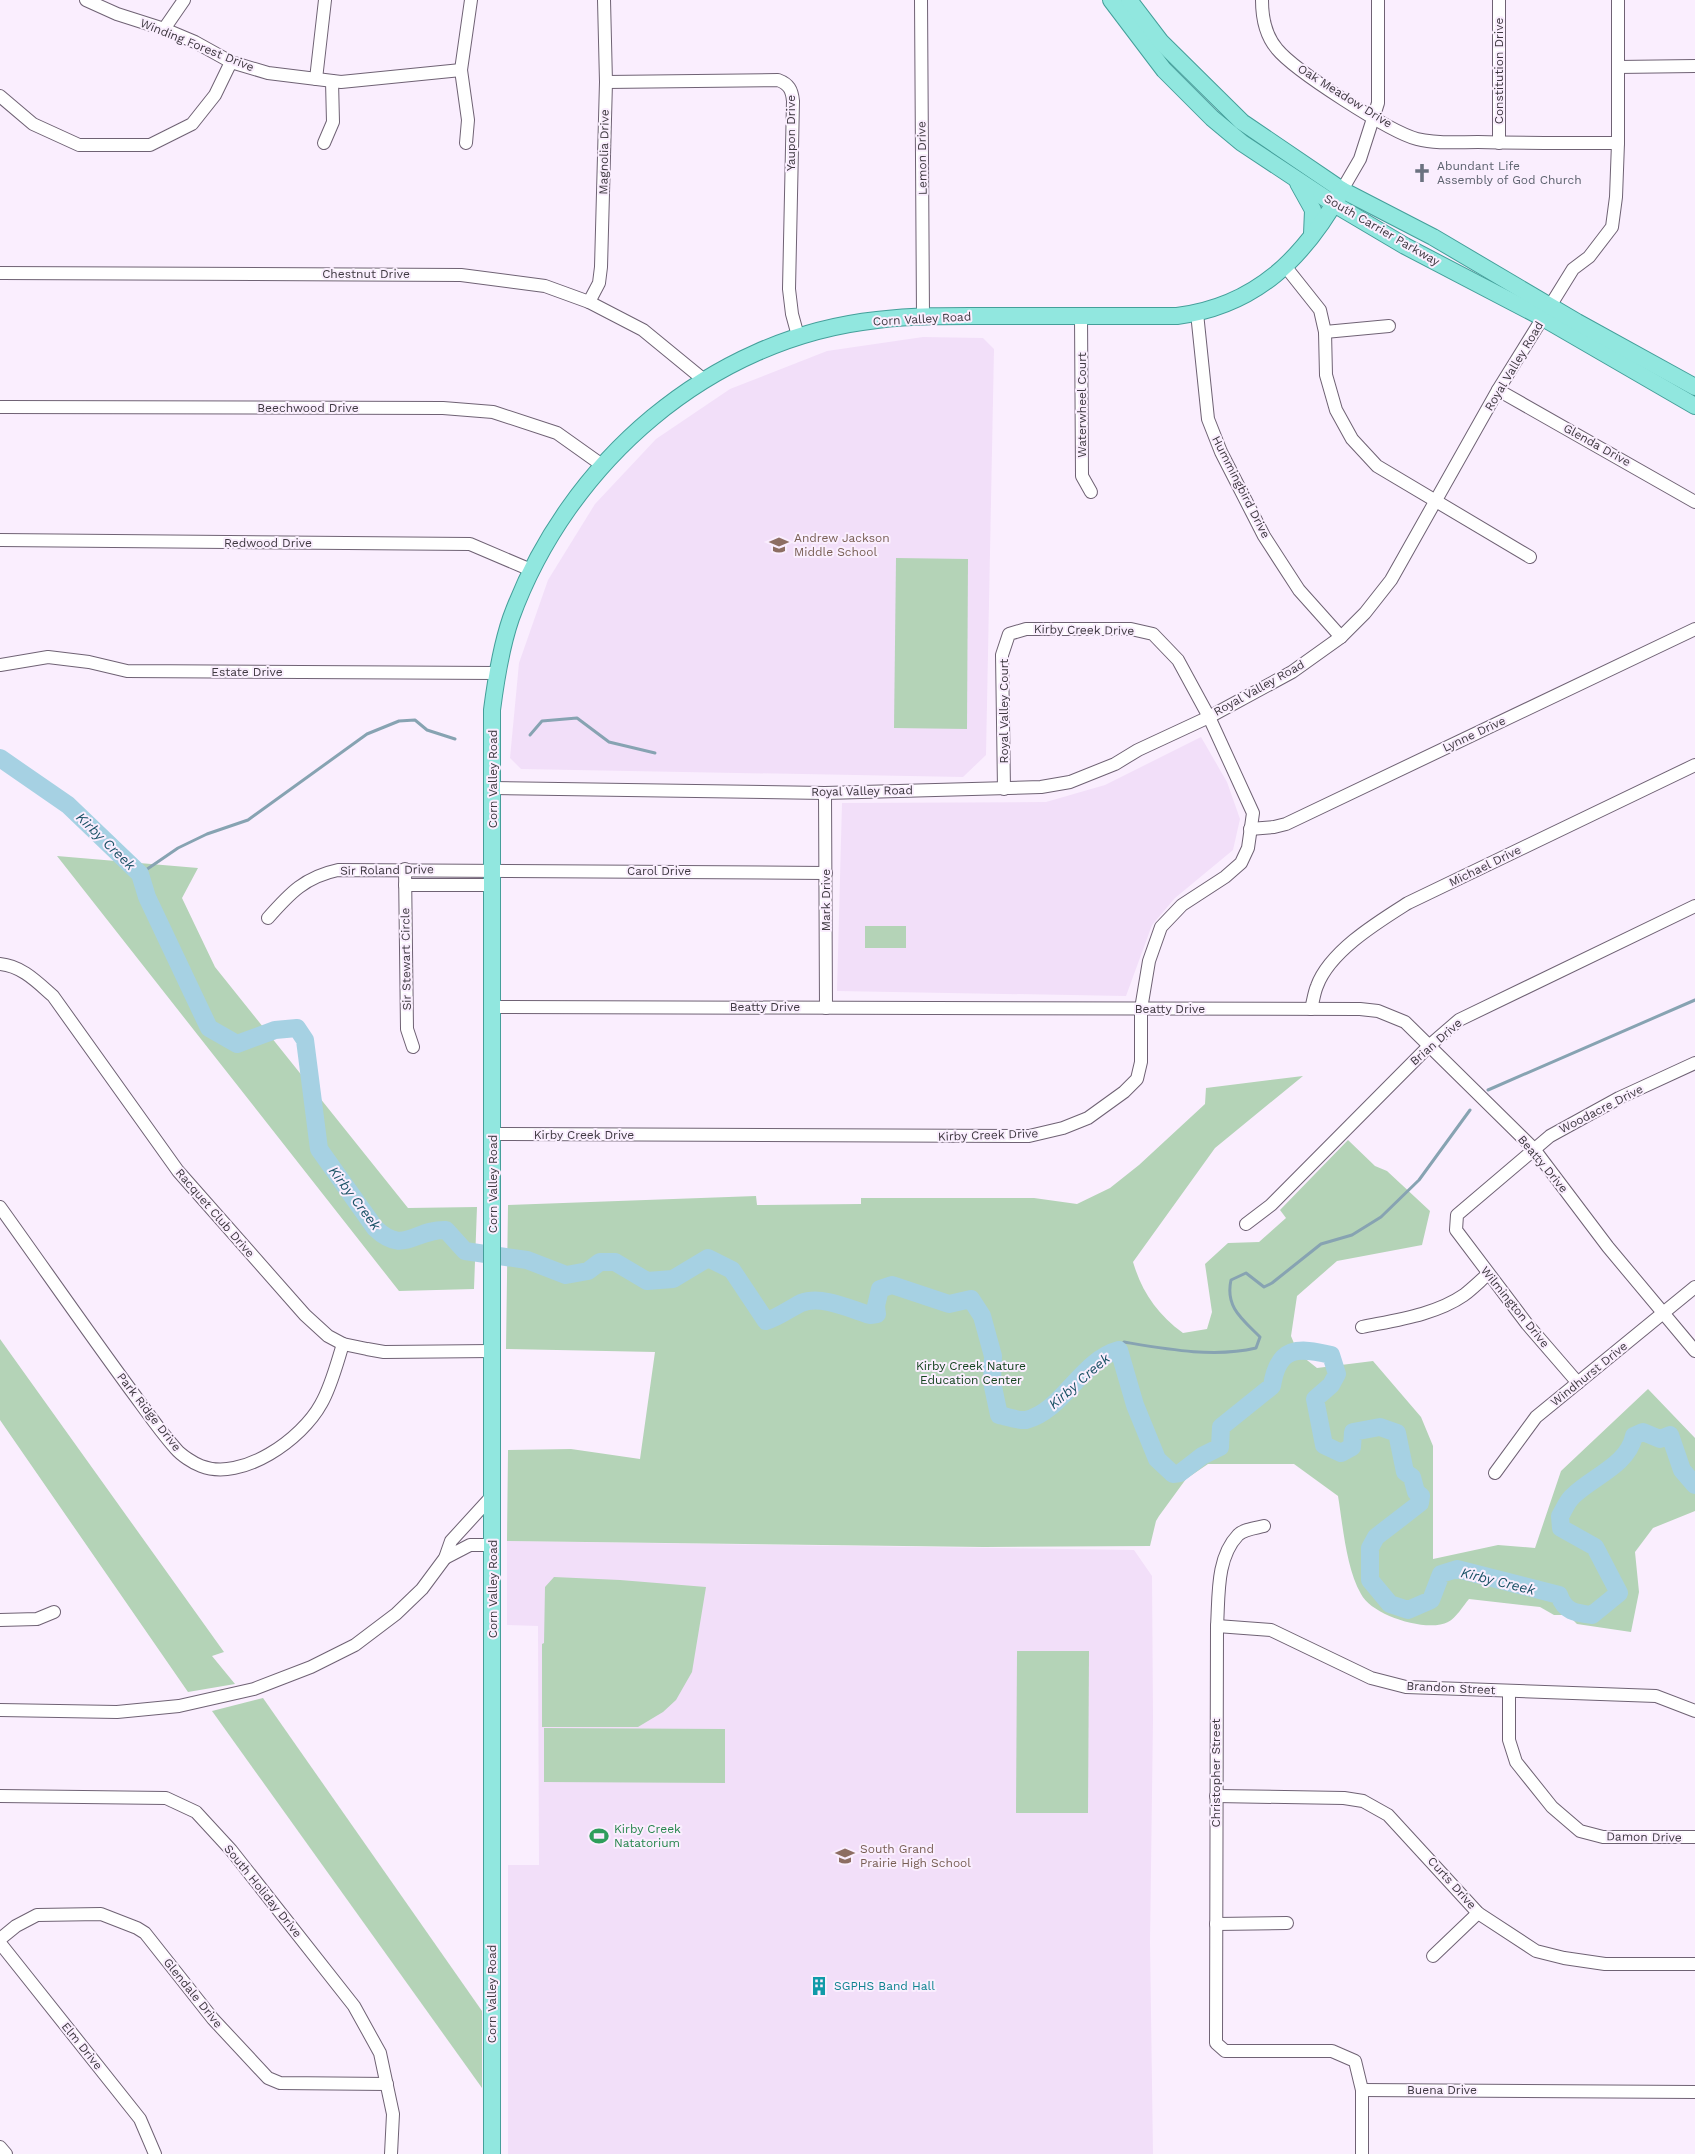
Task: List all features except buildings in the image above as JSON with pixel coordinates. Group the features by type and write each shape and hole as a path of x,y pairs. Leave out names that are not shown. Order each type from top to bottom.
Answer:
{"main road":[{"name":"South Carrier Parkway","path":"1111,0 1164,70 1212,118 1242,144 1294,177 1433,237 1546,312 1695,406"},
{"name":"South Carrier Parkway","path":"1129,0 1161,42 1242,122 1338,197"},
{"path":"1294,177 1313,210 1312,234"},
{"name":"Corn Valley Road","path":"492,2154 492,710 497,673 511,620 531,570 560,519 602,464 643,424 704,380 756,352 798,336 876,320 924,316 1177,316 1197,313 1238,300 1262,286 1285,266 1312,234 1338,197"},
{"name":"South Carrier Parkway","path":"1546,312 1695,387"}],"street":[{"name":"Winding Forest Drive","path":"86,0 118,14 164,29 195,42 231,62 268,73 342,82 461,70"},
{"path":"164,29 184,0"},
{"path":"316,79 325,0"},
{"path":"466,143 468,120 461,70 471,0"},
{"name":"Magnolia Drive","path":"589,302 598,283 602,267 606,82 604,0"},
{"name":"Lemon Drive","path":"921,0 924,316"},
{"name":"Oak Meadow Drive","path":"1262,0 1262,16 1268,35 1277,50 1317,82 1375,118 1415,138 1429,141 1618,142"},
{"name":"Corn Valley Road","path":"1338,197 1360,159 1375,118 1378,103 1378,0"},
{"name":"Constitution Drive","path":"1498,142 1499,0"},
{"name":"Royal Valley Road","path":"493,788 825,793 1041,788 1070,782 1115,764 1138,750 1209,717 1292,672 1340,637 1365,613 1391,580 1498,390 1572,269 1589,257 1612,227 1616,197 1618,142 1618,0"},
{"path":"0,96 33,124 79,145 150,145 192,124 215,95 231,62"},
{"path":"1618,68 1695,66"},
{"name":"Yaupon Drive","path":"606,82 778,80 786,83 792,90 789,289 792,314 798,336"},
{"path":"324,143 333,122 332,81"},
{"path":"1285,266 1320,310 1325,332 1326,375 1336,410 1352,440 1378,466 1435,502 1530,557"},
{"name":"Chestnut Drive","path":"0,273 461,275 545,286 589,302 643,330 704,380"},
{"name":"Hummingbird Drive","path":"1197,313 1208,419 1221,452 1264,536 1299,590 1340,637"},
{"name":"Waterwheel Court","path":"1081,316 1082,476 1092,492"},
{"path":"1325,332 1389,326"},
{"name":"Glenda Drive","path":"1498,390 1695,502"},
{"name":"Beechwood Drive","path":"0,407 443,408 493,412 557,433 602,464"},
{"name":"Redwood Drive","path":"0,540 470,544 531,570"},
{"name":"Kirby Creek Drive","path":"493,1134 941,1136 1039,1134 1063,1128 1088,1118 1124,1092 1137,1078 1141,1062 1142,1008 1149,961 1161,927 1182,905 1225,877 1240,862 1248,848 1253,813 1209,717 1178,660 1152,634 1131,629 1026,629 1009,634"},
{"name":"Lynne Drive","path":"1250,829 1274,828 1286,824 1695,629"},
{"name":"Royal Valley Court","path":"1004,789 1002,655 1009,634"},
{"name":"Estate Drive","path":"0,665 48,657 89,662 127,671 497,673"},
{"name":"Michael Drive","path":"1311,1009 1317,985 1332,963 1366,931 1394,912 1417,899 1695,765"},
{"name":"Mark Drive","path":"825,793 826,1008"},
{"name":"Sir Roland Drive","path":"268,918 290,893 318,874 338,870 405,869 492,878"},
{"name":"Sir Stewart Circle","path":"405,869 407,1029 413,1047"},
{"name":"Carol Drive","path":"492,878 826,873"},
{"name":"Sir Roland Drive","path":"405,885 492,878"},
{"name":"Brian Drive","path":"1246,1224 1271,1205 1430,1044 1459,1020 1695,906"},
{"name":"Racquet Club Drive","path":"0,964 18,968 32,977 53,996 178,1171 306,1315 328,1336 343,1344 384,1352 493,1351"},
{"name":"Beatty Drive","path":"493,1007 1142,1008 1378,1011 1405,1022 1430,1044 1534,1149 1608,1247 1695,1351"},
{"name":"Woodacre Drive","path":"1456,1230 1457,1215 1534,1149 1573,1122 1695,1063"},
{"name":"Park Ridge Drive","path":"0,1207 177,1451 201,1466 222,1469 242,1467 272,1453 290,1440 309,1421 322,1404 343,1344"},
{"name":"Wilmington Drive","path":"1456,1230 1488,1274 1578,1383"},
{"path":"1362,1327 1408,1317 1446,1305 1463,1295 1488,1274"},
{"name":"Windhurst Drive","path":"1495,1473 1536,1417 1695,1287"},
{"path":"0,1710 118,1712 179,1706 254,1689 311,1667 355,1645 396,1614 422,1589 445,1558 451,1541 493,1495"},
{"name":"Christopher Street","path":"1264,1526 1239,1534 1228,1550 1220,1574 1217,1626 1216,2044 1225,2051 1332,2051 1355,2062 1362,2090"},
{"path":"445,1558 470,1545 493,1545"},
{"path":"0,1620 37,1619 54,1612"},
{"name":"Brandon Street","path":"1217,1626 1271,1630 1371,1678 1406,1687 1656,1696 1695,1710"},
{"name":"Damon Drive","path":"1509,1691 1509,1740 1516,1762 1552,1807 1580,1831 1603,1837 1695,1837"},
{"name":"South Holiday Drive","path":"0,1796 166,1798 196,1812 232,1850 354,2006 380,2053 393,2114 391,2154"},
{"name":"Curts Drive","path":"1216,1796 1344,1798 1363,1801 1388,1815 1478,1913 1536,1951 1564,1958 1605,1964 1695,1964"},
{"path":"1433,1956 1478,1913"},
{"name":"Glendale Drive","path":"0,1939 16,1926 37,1915 101,1914 145,1933 213,2019 268,2078 280,2082 387,2084"},
{"path":"1216,1924 1287,1922"},
{"name":"Elm Drive","path":"0,1943 140,2118 155,2154"},
{"path":"1362,2090 1362,2154"},
{"name":"Buena Drive","path":"1362,2090 1695,2092"},
{"path":"0,2147 6,2154"}],"shaded area":[{"name":"Andrew Jackson Middle School","path":"923,337 983,338 994,349 986,755 963,777 521,769 510,758 519,663 548,580 595,504 656,439 730,389 827,351"},
{"path":"1201,737 1227,782 1240,819 1233,850 1175,898 1152,925 1126,996 837,991 842,803 1046,802 1105,785"},
{"name":"South Grand Prairie High School","path":"507,1541 1134,1550 1152,1576 1153,1719 1150,1942 1153,2154 508,2154 508,1865 539,1865 538,1626 507,1625"}],"green space":[{"path":"896,558 968,559 967,729 894,728"},
{"path":"57,856 198,868 182,898 215,967 408,1208 477,1207 474,1289 399,1291"},
{"path":"865,926 906,926 906,948 865,948"},
{"name":"Kirby Creek Nature Education Center","path":"1303,1076 1215,1148 1133,1262 1146,1293 1165,1318 1183,1333 1207,1329 1212,1312 1205,1264 1228,1243 1259,1242 1286,1218 1280,1210 1348,1140 1375,1166 1387,1171 1430,1211 1422,1245 1337,1261 1297,1296 1291,1336 1298,1353 1317,1368 1373,1361 1421,1417 1433,1446 1433,1559 1498,1545 1535,1548 1561,1471 1648,1389 1695,1438 1695,1511 1653,1528 1635,1552 1639,1592 1631,1632 1577,1624 1568,1615 1554,1615 1540,1607 1469,1599 1457,1615 1448,1622 1439,1625 1414,1624 1387,1615 1367,1602 1356,1584 1346,1546 1338,1496 1294,1464 1208,1464 1186,1479 1159,1516 1150,1546 984,1547 507,1541 508,1450 571,1449 640,1459 655,1352 506,1349 508,1205 756,1196 757,1205 861,1204 861,1198 1034,1198 1077,1204 1110,1188 1139,1165 1205,1104 1206,1088"},
{"path":"0,1339 224,1652 212,1656 235,1684 188,1692 0,1420"},
{"path":"554,1577 706,1587 692,1672 676,1700 663,1712 638,1727 542,1727 542,1644 544,1643 545,1587"},
{"path":"1017,1651 1089,1651 1088,1813 1016,1813"},
{"path":"263,1698 482,2011 482,2088 212,1711"},
{"path":"544,1728 725,1729 725,1783 544,1782"}],"waterway":[{"path":"530,735 542,721 577,718 609,742 655,753"},
{"path":"140,874 178,848 207,834 248,820 367,734 399,721 415,720 427,730 455,739"},
{"name":"Kirby Creek","path":"0,758 68,805 140,874 147,897 209,1028 237,1044 275,1030 297,1028 305,1040 319,1149 375,1228 394,1240 402,1241 425,1233 446,1230 465,1251 527,1260 566,1275 588,1271 600,1262 615,1262 647,1281 673,1279 708,1258 732,1270 766,1321 801,1303 809,1301 827,1302 870,1315 877,1314 876,1306 880,1289 892,1285 949,1304 971,1299 982,1316 993,1356 992,1382 999,1415 1023,1420 1039,1415 1062,1397 1094,1364 1119,1350 1135,1405 1157,1459 1173,1474 1180,1473 1202,1456 1220,1447 1221,1427 1272,1386 1279,1363 1291,1352 1309,1351 1331,1355 1337,1374 1331,1385 1315,1399 1324,1445 1341,1453 1352,1447 1353,1432 1380,1427 1397,1433 1405,1472 1412,1477 1416,1492 1421,1496 1420,1503 1376,1537 1370,1548 1370,1580 1390,1604 1408,1610 1431,1600 1441,1574 1457,1569 1559,1595 1561,1601 1571,1611 1592,1615 1619,1593 1595,1547 1561,1528 1560,1516 1569,1500 1617,1463 1625,1455 1634,1436 1643,1432 1660,1439 1670,1435 1682,1470 1695,1485"},
{"path":"1488,1090 1695,1000"},
{"path":"1119,1350 1124,1342 1173,1350 1207,1352 1240,1351 1256,1348 1260,1337 1236,1312 1230,1298 1231,1280 1246,1273 1264,1287 1272,1283 1321,1244 1352,1235 1381,1217 1419,1180 1470,1110"}],"place":[{"name":"Abundant Life Assembly of God Church","path":"1422,173"},
{"name":"Andrew Jackson Middle School","path":"779,545"},
{"name":"Kirby Creek Natatorium","path":"599,1836"},
{"name":"South Grand Prairie High School","path":"845,1856"},
{"name":"SGPHS Band Hall","path":"819,1986"}]}
